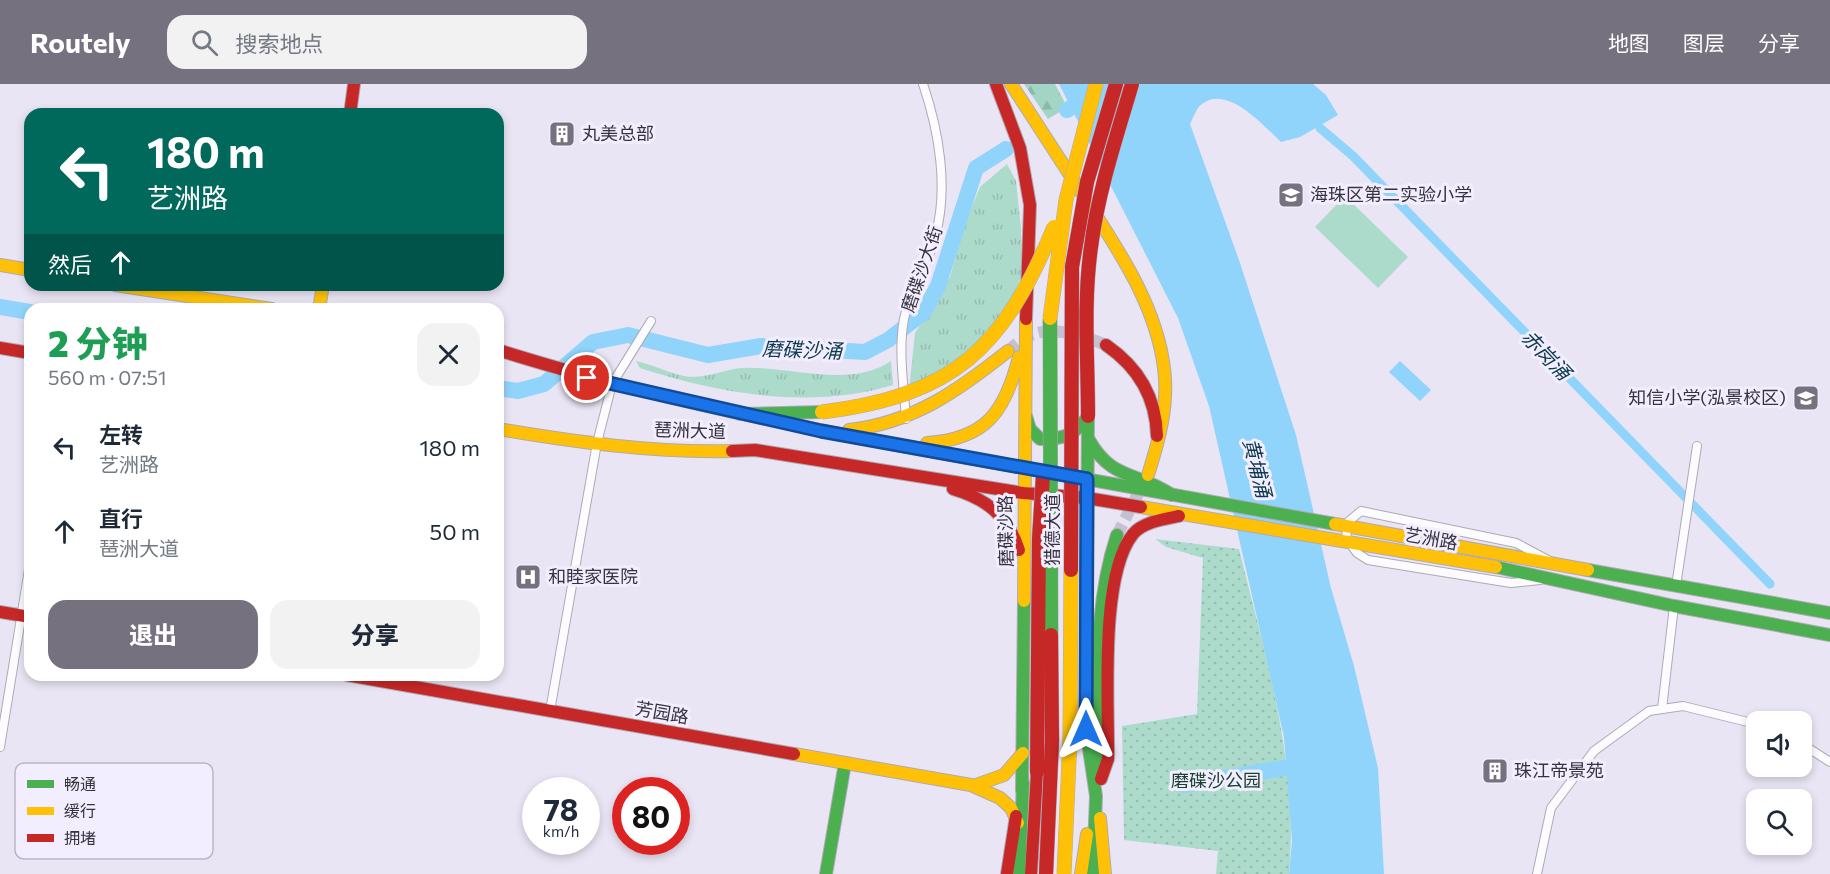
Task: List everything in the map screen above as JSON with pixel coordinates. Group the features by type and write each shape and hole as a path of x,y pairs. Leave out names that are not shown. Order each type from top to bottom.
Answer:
{"main road":[{"path":"351,108 354,84"},
{"name":"磨碟沙路","path":"996,84 1009,114 1024,166 1031,228 1025,326 1024,753 1023,783 1016,816 1019,874"},
{"path":"1011,84 1134,277 1158,328 1166,368 1167,394 1163,431 1148,475 1157,432 1151,398 1129,363 1106,345"},
{"name":"猎德大道","path":"1046,874 1051,796 1053,678 1049,376 1053,273 1066,193 1096,84"},
{"name":"猎德大道","path":"1064,874 1070,737 1072,267 1087,182 1116,84"},
{"path":"1104,874 1104,842 1086,729 1087,305 1093,233 1110,154 1132,84"},
{"path":"740,414 822,412 867,407 928,388 974,354 1003,324 1027,287 1066,193"},
{"path":"0,265 24,269"},
{"path":"154,291 233,303"},
{"path":"889,442 948,443 977,433 998,411 1010,391 1025,326"},
{"path":"0,348 24,352"},
{"path":"821,431 860,430 923,413 959,390 1008,351"},
{"name":"琶洲大道","path":"504,352 587,378 740,414 1023,467"},
{"path":"1019,874 1037,772 1039,539 1049,376"},
{"path":"1024,409 1030,429 1040,439 1064,439 1079,430 1088,416"},
{"name":"琶洲大道","path":"504,430 690,452 755,450 1023,494"},
{"path":"1088,435 1095,453 1110,469 1116,473 1158,483 1172,495"},
{"name":"艺洲路","path":"1023,467 1551,561 1676,586 1731,593 1830,613"},
{"path":"880,470 975,494 991,503 1006,518 1014,533 1024,575"},
{"name":"艺洲路","path":"1023,494 1087,498 1548,579 1674,606 1830,635"},
{"path":"1081,874 1096,796 1108,759 1111,609 1120,562 1131,536 1140,528 1183,515"},
{"path":"1093,874 1101,598 1107,565 1117,535"},
{"path":"1024,575 1031,557 1038,550 1053,546 1074,553 1086,567"},
{"path":"0,612 24,616"},
{"name":"芳园路","path":"402,681 550,711 971,785"},
{"path":"971,785 996,781 1013,768 1024,753"},
{"path":"826,874 845,763"},
{"path":"1019,874 1023,783"},
{"path":"971,785 1000,797 1016,816 1022,833"}],"street":[{"name":"磨碟沙大街","path":"906,419 902,343 905,317 935,237 943,197 939,156 923,84"},
{"path":"550,711 597,442 612,384 651,321"},
{"path":"1676,586 1697,446"},
{"path":"1548,579 1511,583 1368,560 1358,553 1346,538 1348,522 1360,510 1516,543 1551,561"},
{"path":"1662,709 1674,606"},
{"path":"0,747 24,626"},
{"path":"1537,874 1551,808 1594,751 1649,711 1683,706 1746,722"},
{"path":"1812,750 1830,762"}],"green space":[{"path":"1024,84 1055,84 1064,101 1063,110 1048,119"},
{"path":"1007,164 1016,181 1021,228 1022,274 1011,305 977,347 930,384 909,390 915,333 950,277 965,224 980,187"},
{"path":"1345,196 1408,257 1378,288 1315,227"},
{"path":"636,361 678,375 692,377 743,368 838,375 857,374 891,361 893,385 862,393 830,397 766,396 670,377 640,368"},
{"name":"磨碟沙公园","path":"1155,539 1239,549 1278,710 1289,791 1291,833 1289,874 1216,874 1218,851 1124,840 1122,726 1197,714 1203,558 1166,547"}],"water":[{"name":"黄埔涌","path":"1059,84 1313,84 1326,95 1338,115 1300,137 1281,142 1255,118 1234,103 1212,99 1200,106 1190,124 1239,260 1296,435 1331,588 1354,666 1378,768 1384,874 1289,874 1292,841 1284,737 1209,406 1178,318"},
{"path":"1400,361 1431,390 1420,401 1389,372"}],"waterway":[{"name":"磨碟沙涌","path":"1067,110 1090,96"},
{"name":"赤岗涌","path":"1320,128 1353,156 1770,584"},
{"name":"磨碟沙涌","path":"504,389 518,391 544,384 593,342 628,335 708,355 761,346 865,352 888,340 923,313 938,286 976,168 1006,149"},
{"name":"磨碟沙涌","path":"0,307 24,311"},
{"path":"1184,785 1307,764"}],"tunnel":[{"path":"1008,351 1024,338 1036,333 1057,331 1078,335 1106,345"},
{"path":"1117,535 1145,480"}],"traffic: fast":[{"path":"1050,318 1051,635"},
{"path":"740,414 822,412"},
{"path":"1026,416 1030,429 1040,439 1068,435 1078,428 1088,416"},
{"path":"1088,416 1086,729 1096,796 1093,874"},
{"path":"1089,440 1107,463 1116,469 1172,495"},
{"path":"897,445 1335,524"},
{"path":"1097,774 1100,624 1103,594 1117,535"},
{"path":"1496,567 1674,606 1830,635"},
{"path":"1588,570 1830,613"},
{"path":"1022,790 1024,601"},
{"path":"826,874 845,763"},
{"path":"1019,874 1023,783"}],"traffic: slow":[{"path":"1011,84 1121,256 1153,321 1164,368 1165,395 1159,436 1148,475"},
{"path":"1050,318 1066,200 1096,84"},
{"path":"822,412 868,404 907,393 940,378 969,359 993,335 1015,305 1054,227"},
{"path":"0,265 24,269"},
{"path":"154,291 233,303"},
{"path":"320,303 322,291"},
{"path":"1024,601 1026,319"},
{"path":"849,430 872,426 915,412 953,391 1008,351"},
{"path":"927,443 964,436 978,429 990,419 1007,393 1019,357"},
{"path":"504,430 615,446 732,451"},
{"path":"1141,507 1496,567"},
{"path":"1335,524 1588,570"},
{"path":"1064,874 1070,737 1071,570"},
{"path":"976,785 1004,775 1023,753"},
{"path":"794,754 971,785 1000,798 1011,808 1018,823"},
{"path":"1100,818 1105,874"},
{"path":"1081,874 1087,834"}],"traffic: jam":[{"path":"351,108 354,84"},
{"path":"996,84 1020,148 1030,205 1026,319"},
{"path":"1071,570 1072,267 1087,182 1116,84"},
{"path":"1088,416 1087,310 1091,247 1103,185 1132,84"},
{"path":"1106,345 1127,363 1143,384 1153,408 1157,436"},
{"path":"0,348 24,352"},
{"path":"504,352 596,379 696,404 897,445"},
{"path":"732,451 755,450 1023,493 1087,498 1141,507"},
{"path":"1037,772 1039,539 1043,475"},
{"path":"953,489 976,498 995,510 1009,528 1019,550"},
{"path":"1101,779 1108,759 1107,675 1110,609 1122,554 1137,530 1154,522 1179,516"},
{"path":"0,612 24,616"},
{"path":"1046,874 1052,740 1051,635"},
{"path":"381,681 794,754"},
{"path":"1031,874 1037,772"},
{"path":"1007,874 1016,816"}],"place":[{"name":"丸美总部","path":"562,134"},
{"name":"海珠区第二实验小学","path":"1291,195"},
{"name":"知信小学(泓景校区)","path":"1806,398"},
{"name":"和睦家医院","path":"528,577"},
{"name":"珠江帝景苑","path":"1495,771"}],"route":[{"path":"587,378 821,431 1087,479 1086,729"}]}
